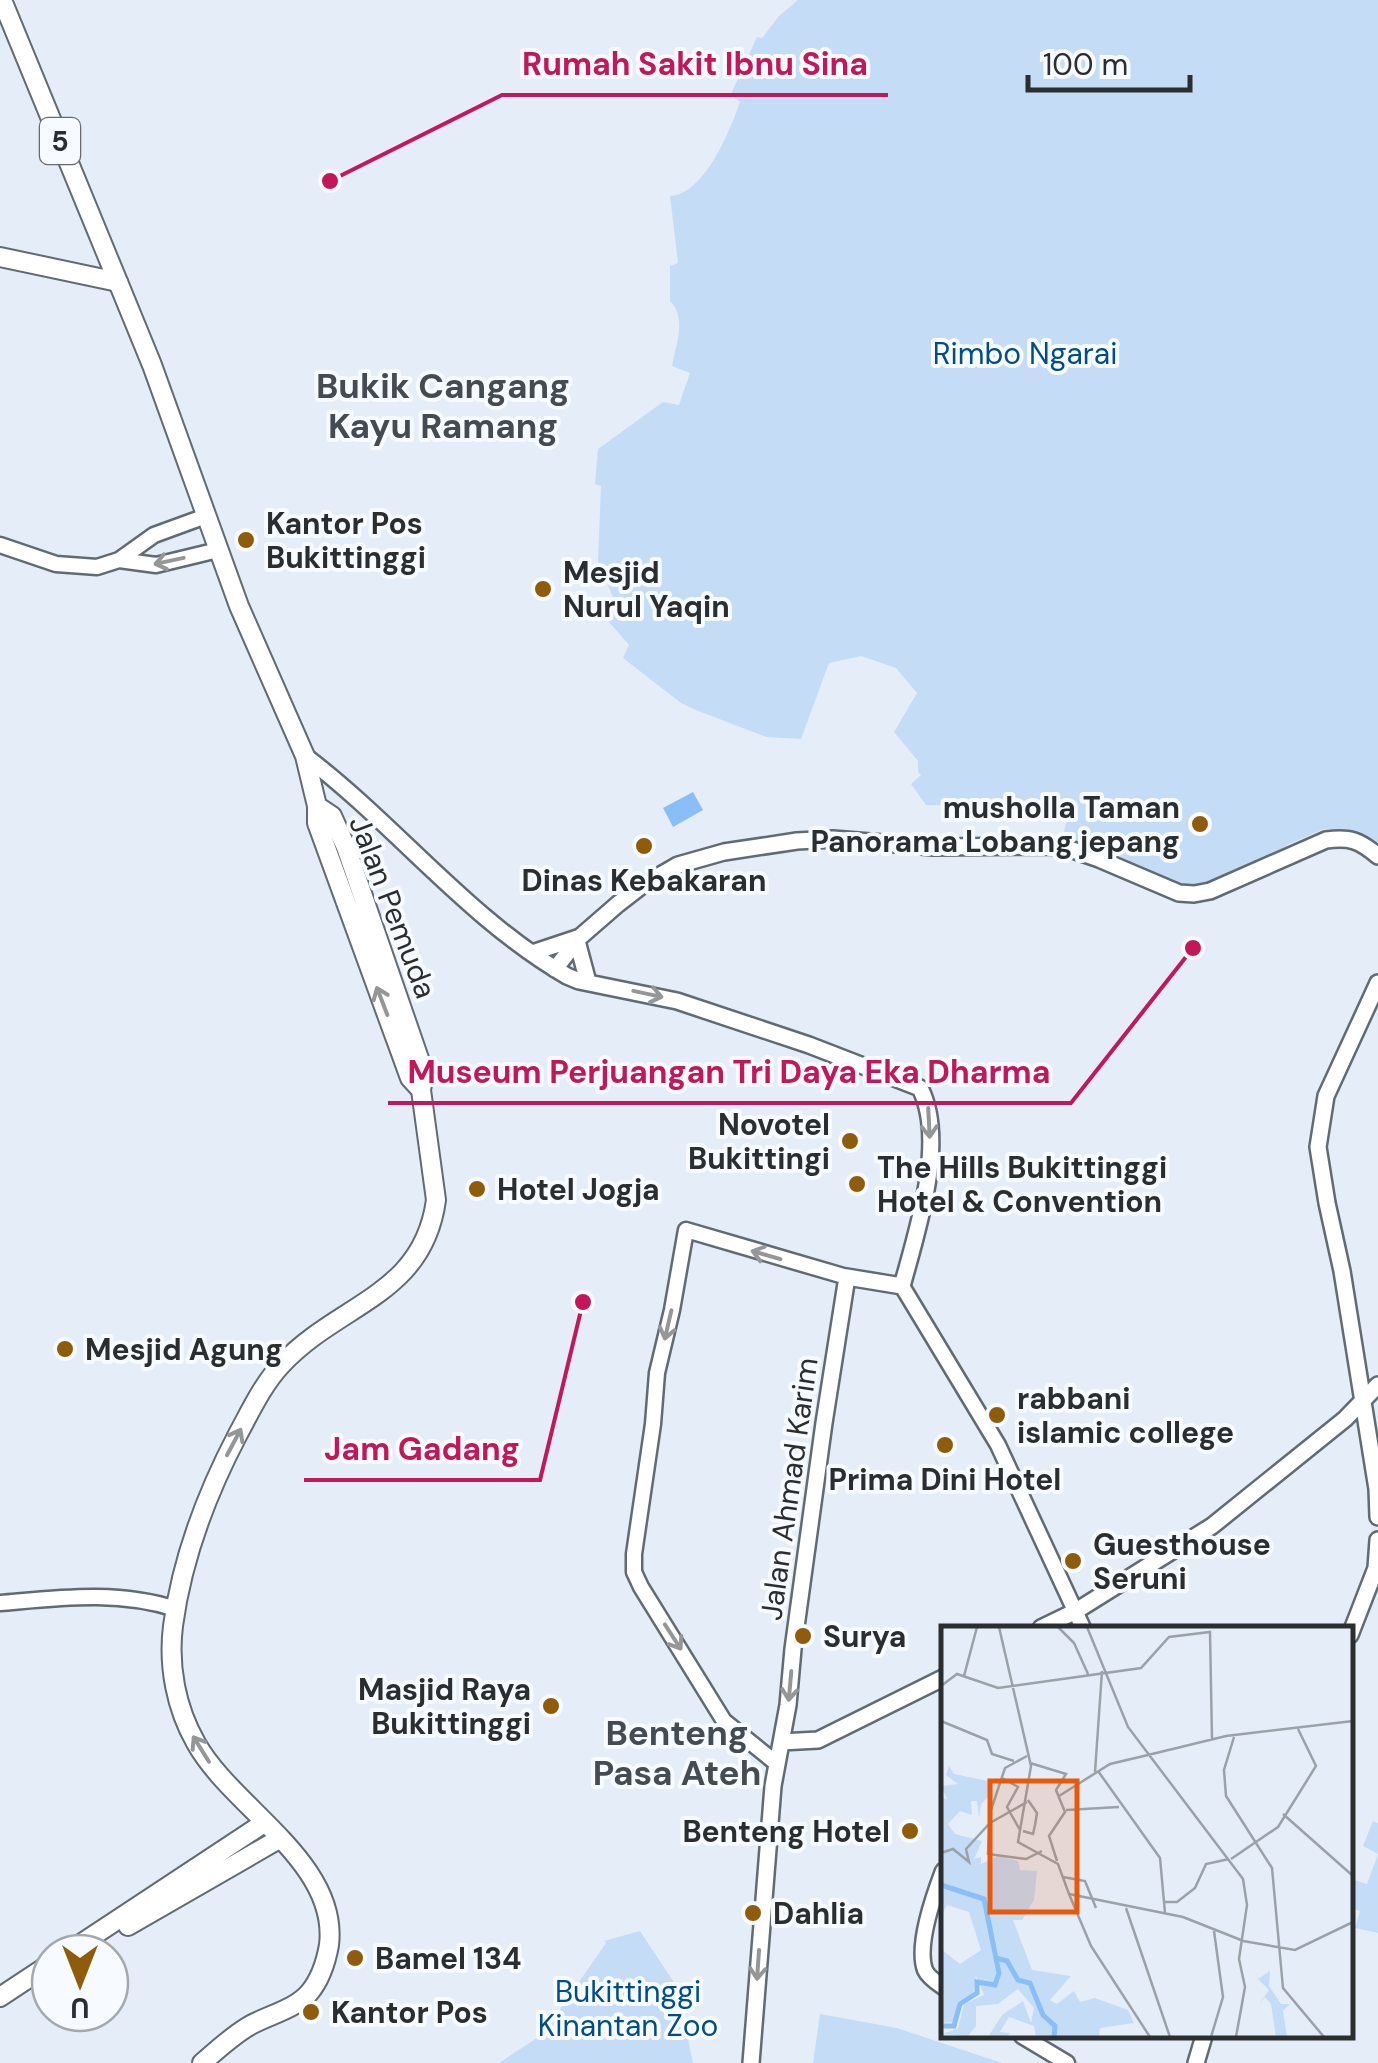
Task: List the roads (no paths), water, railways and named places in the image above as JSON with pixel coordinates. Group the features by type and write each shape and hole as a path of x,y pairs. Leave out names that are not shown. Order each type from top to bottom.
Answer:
{"main road":[{"name":"5","path":"2,0 118,282"},
{"path":"0,257 118,282"},
{"name":"Jalan Pemuda","path":"118,282 250,632 305,756 317,806 332,816 346,847 424,1073 421,1090 436,1200 434,1218 418,1254 389,1286 303,1344 262,1390 201,1511 182,1576 173,1627 172,1667 181,1713 210,1765 297,1857 320,1892 330,1934 320,1977 307,1996 249,2026 202,2063"},
{"path":"305,756 358,798 481,914 567,976 677,1001 920,1088 928,1104 931,1160 902,1286 847,1278"},
{"path":"555,969 578,939 640,887 678,865 724,852 797,841 832,839 933,847 1062,846 1194,894 1210,891 1326,840 1357,841 1378,856"},
{"path":"532,953 578,939"},
{"path":"578,939 588,982"},
{"path":"1378,984 1326,1096 1318,1146 1342,1271 1378,1516"},
{"name":"Jalan Ahmad Karim","path":"751,2063 776,1763 788,1705 847,1278"},
{"path":"1045,1626 1212,1526 1345,1419 1378,1385"},
{"path":"1353,1627 1376,1568 1378,1540"},
{"path":"781,1742 818,1740 941,1679"},
{"path":"97,1933 264,1823"},
{"path":"116,1933 280,1839"},
{"path":"0,1998 30,1978"},
{"path":"0,2008 30,1989"},
{"path":"1196,2063 1203,2038"}],"street":[{"path":"119,560 147,538 206,516"},
{"path":"0,545 75,567 119,560 156,564 218,550"},
{"path":"776,1763 724,1720 634,1572 656,1373 686,1230 847,1278"},
{"path":"902,1286 998,1445 1083,1626"},
{"path":"0,1603 63,1596 154,1602 176,1609"},
{"path":"941,1877 924,1945 925,1970 941,1986"},
{"path":"1025,2038 1066,2063"}],"water":[{"path":"693,792 703,810 673,827 663,808"}],"place":[{"name":"Rumah Sakit Ibnu Sina","path":"330,181"},
{"name":"Kantor Pos Bukittinggi","path":"246,540"},
{"name":"Mesjid Nurul Yaqin","path":"543,589"},
{"name":"musholla Taman Panorama Lobang jepang","path":"1200,824"},
{"name":"Dinas Kebakaran","path":"644,846"},
{"name":"Museum Perjuangan Tri Daya Eka Dharma","path":"1193,948"},
{"name":"Novotel Bukittingi","path":"850,1141"},
{"name":"The Hills Bukittinggi Hotel & Convention","path":"857,1184"},
{"name":"Hotel Jogja","path":"477,1189"},
{"name":"Jam Gadang","path":"583,1302"},
{"name":"Mesjid Agung","path":"65,1349"},
{"name":"rabbani islamic college","path":"997,1415"},
{"name":"Prima Dini Hotel","path":"945,1445"},
{"name":"Guesthouse Seruni","path":"1073,1561"},
{"name":"Surya","path":"803,1636"},
{"name":"Masjid Raya Bukittinggi","path":"551,1706"},
{"name":"Benteng Hotel","path":"910,1831"},
{"name":"Dahlia","path":"753,1913"},
{"name":"Bamel 134","path":"355,1958"},
{"name":"Kantor Pos","path":"311,2012"}],"district":[{"name":"Bukik Cangang Kayu Ramang","path":"443,406"},
{"name":"Benteng Pasa Ateh","path":"677,1753"}],"park label":[{"name":"Rimbo Ngarai","path":"1025,353"},
{"name":"Bukittinggi Kinantan Zoo","path":"628,2008"}]}
